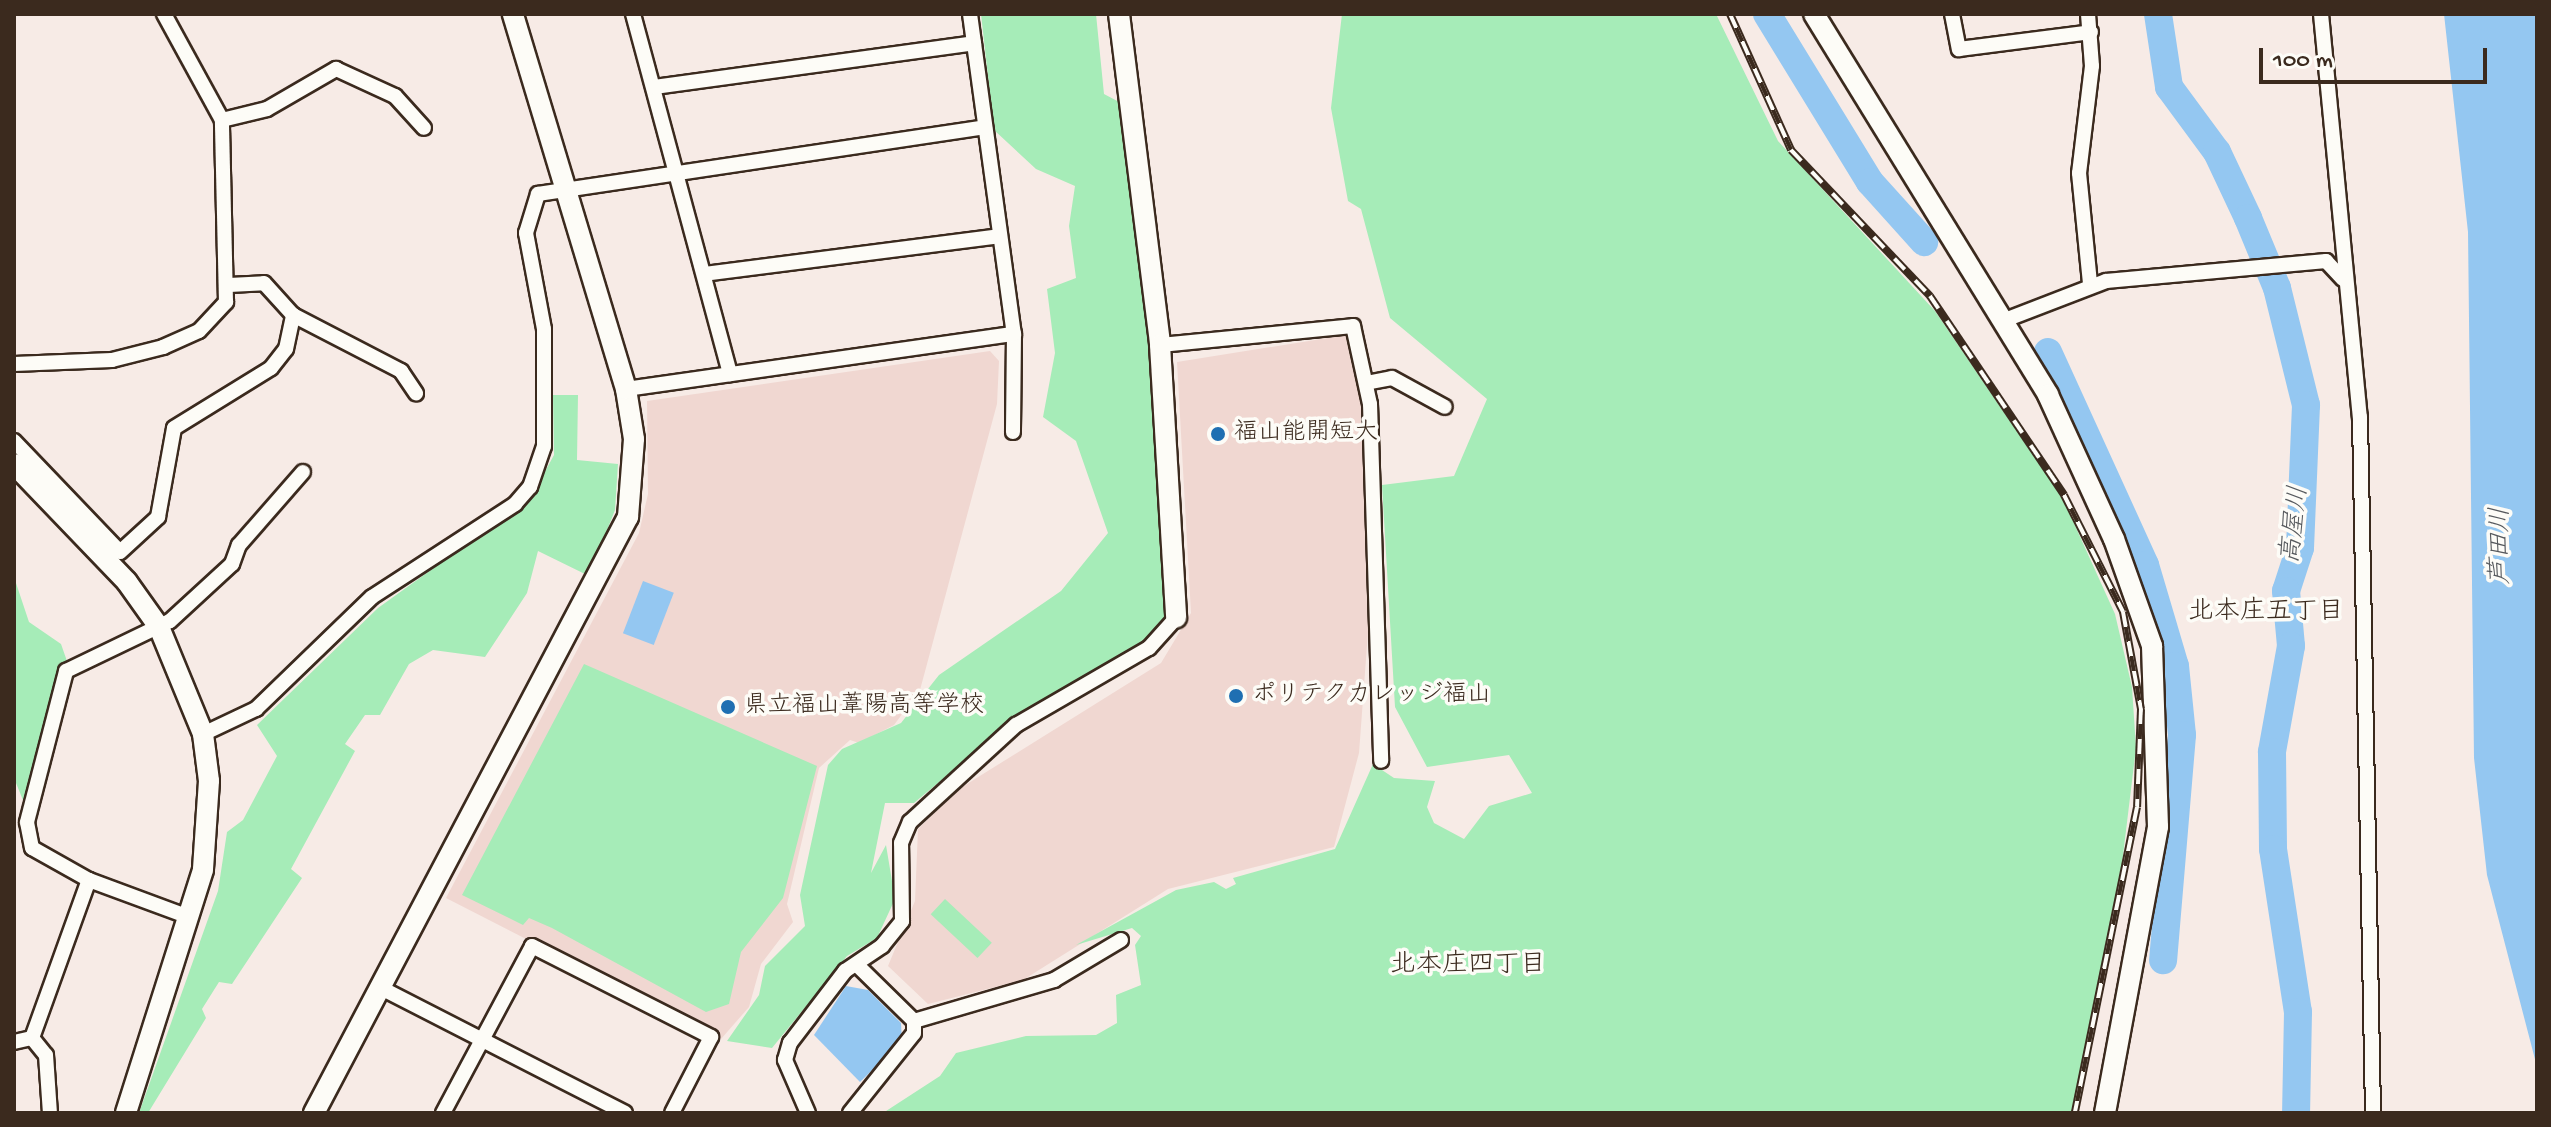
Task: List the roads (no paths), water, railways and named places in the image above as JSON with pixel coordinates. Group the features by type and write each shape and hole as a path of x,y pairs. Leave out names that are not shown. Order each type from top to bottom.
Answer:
{"street":[{"path":"14,364 112,360 163,347 214,319 229,285 222,120 164,14"},
{"path":"314,1113 628,517 634,439 626,389 563,191 513,14"},
{"path":"633,14 679,172 730,374"},
{"path":"970,14 1014,334 1013,432"},
{"path":"808,1113 785,1060 790,1043 845,971 857,965 902,921 901,843 910,822 1016,725 1149,648 1176,618 1160,345 1119,14"},
{"path":"1814,14 2005,320 2114,539 2152,646 2158,827 2105,1113"},
{"path":"1952,14 1959,49 2091,32"},
{"path":"2088,14 2091,32 2079,173 2090,283"},
{"path":"2321,14 2345,224 2343,279 2360,417 2373,1113"},
{"path":"654,87 974,43"},
{"path":"222,120 267,109 336,69 395,96 424,128"},
{"path":"203,734 256,709 372,597 515,504 530,487 544,446 544,344 527,223 538,194 985,127"},
{"path":"704,274 1000,236"},
{"path":"2005,320 2090,283 2106,281 2326,261 2343,279"},
{"path":"229,285 264,283 293,315 401,371 416,393"},
{"path":"14,441 120,552 158,517 174,428 271,368 286,349 293,315"},
{"path":"1160,345 1353,326 1366,383 1381,761"},
{"path":"626,389 1014,334"},
{"path":"1366,383 1392,378 1445,407"},
{"path":"14,464 127,582 159,627 203,734 209,781 203,870 126,1113"},
{"path":"189,917 89,880 32,848 27,822 66,671 159,627 232,564 239,545 303,472"},
{"path":"32,1038 89,880"},
{"path":"914,1021 1054,980 1121,940"},
{"path":"443,1113 532,946 711,1037 672,1113"},
{"path":"850,1113 914,1033 914,1021 857,965"},
{"path":"381,988 625,1113"},
{"path":"14,1042 32,1038"},
{"path":"32,1038 46,1055 50,1113"}],"water":[{"name":"芦田川","path":"2444,14 2537,14 2537,1067 2487,875 2474,758 2468,232"},
{"path":"643,581 674,593 654,645 623,633"},
{"path":"846,986 868,990 901,1023 902,1041 860,1082 814,1035"}],"waterway":[{"path":"1767,14 1870,182 1924,242"},
{"name":"高屋川","path":"2158,14 2169,87 2217,152 2248,218 2277,288 2306,405 2300,548 2286,591 2291,646 2272,752 2273,849 2298,1012 2296,1113"},
{"path":"2048,352 2145,565 2175,666 2182,735 2163,960"}],"railway":[{"path":"1730,14 1791,150 1930,296 2064,495 2123,612 2141,709 2137,807 2075,1113"}],"place":[{"name":"福山能開短大","path":"1218,434"},
{"name":"ポリテクカレッジ福山","path":"1236,696"},
{"name":"県立福山葦陽高等学校","path":"728,707"}],"district":[{"name":"北本庄五丁目","path":"2266,614"},
{"name":"北本庄四丁目","path":"1468,967"}]}
